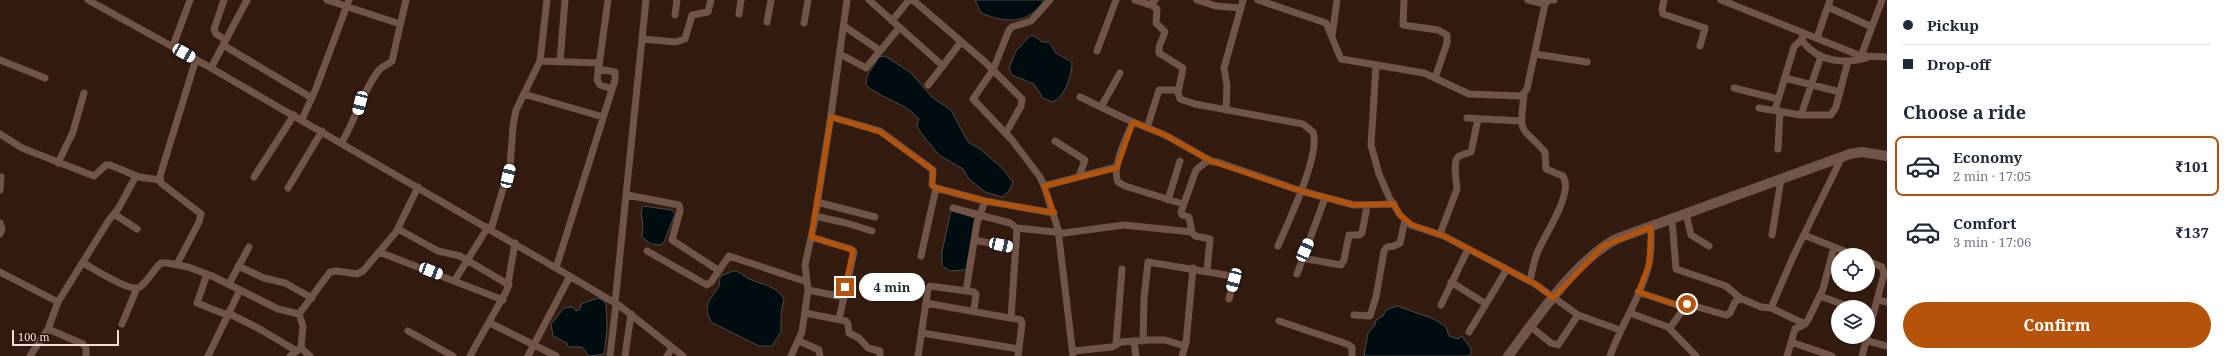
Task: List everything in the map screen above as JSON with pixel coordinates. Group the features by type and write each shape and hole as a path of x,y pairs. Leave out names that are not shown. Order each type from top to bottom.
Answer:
{"street":[{"path":"88,0 302,119 515,243 631,314 683,356"},
{"path":"173,46 190,0"},
{"path":"224,0 214,29 216,34 224,43 312,98"},
{"path":"211,68 247,0"},
{"path":"327,0 348,3 400,24"},
{"path":"342,142 355,118 362,98 381,68 392,61 406,0"},
{"path":"455,280 489,228 510,166 514,118 540,61 547,0"},
{"path":"560,62 565,0"},
{"path":"608,0 598,66 598,83 612,89"},
{"path":"610,356 646,0"},
{"path":"675,15 677,0"},
{"path":"642,39 676,42 685,39 692,15 708,12 710,0"},
{"path":"739,14 741,0"},
{"path":"767,22 771,0"},
{"path":"804,23 808,0"},
{"path":"791,356 799,341 805,313 808,290 805,265 815,216 831,117 847,0"},
{"path":"869,0 943,66"},
{"path":"892,21 909,0"},
{"path":"913,0 993,70 1022,101 1006,133"},
{"path":"1050,0 1043,10 1031,21 1012,27 1009,30 993,70 974,96 973,100 1006,133 1040,177 1044,186 1054,213 1059,233 1073,354 1134,341 1165,340 1185,346"},
{"path":"1097,51 1116,0"},
{"path":"1135,0 1153,3 1157,10 1156,23 1165,32 1159,47 1159,53 1183,68 1178,97 1185,101 1226,110 1303,124 1313,132 1314,148 1301,191 1278,246"},
{"path":"1197,0 1216,6 1241,8"},
{"path":"1226,110 1227,86 1224,68 1243,0"},
{"path":"1258,0 1326,22 1341,59 1424,73 1469,94 1524,95"},
{"path":"1332,38 1337,0"},
{"path":"1404,0 1403,25 1438,30 1447,34 1447,43 1435,78"},
{"path":"1528,0 1548,1 1534,54 1527,89 1524,95 1521,121 1526,134 1545,152 1546,169 1563,176 1566,185 1562,202 1535,256 1535,284"},
{"path":"1664,0 1662,9 1663,14 1705,28 1700,46"},
{"path":"1721,0 1802,35 1817,38 1861,56 1887,57"},
{"path":"1861,56 1882,0"},
{"path":"302,119 312,98 348,3"},
{"path":"1817,38 1829,3 1872,27"},
{"path":"844,26 879,50"},
{"path":"840,54 865,69 879,50 899,28"},
{"path":"1802,35 1806,45 1820,56 1838,61 1848,61 1870,56"},
{"path":"1778,149 1778,99 1794,47 1802,35"},
{"path":"928,85 961,42"},
{"path":"1534,54 1587,62"},
{"path":"1801,115 1820,56"},
{"path":"160,180 196,59"},
{"path":"0,60 46,78"},
{"path":"540,61 598,66 616,73 556,268"},
{"path":"1759,108 1801,115 1831,115 1835,111 1848,61"},
{"path":"1376,65 1371,145 1379,174 1394,204 1405,220 1412,225 1440,234 1535,284 1578,315 1620,330"},
{"path":"1101,108 1120,73"},
{"path":"1785,78 1840,92"},
{"path":"1734,88 1778,99"},
{"path":"1147,128 1159,90 1178,90"},
{"path":"58,163 72,132 84,93"},
{"path":"524,94 603,117"},
{"path":"1080,97 1101,108 1189,147 1213,162 1301,191 1354,205 1367,206 1394,204"},
{"path":"254,177 294,115"},
{"path":"831,117 880,132 933,170 932,185 936,188 985,201 1054,213"},
{"path":"1467,118 1521,121"},
{"path":"1440,234 1457,189 1455,170 1456,160 1459,156 1471,152 1478,119"},
{"path":"1133,122 1117,168 1117,179 1121,184 1183,204"},
{"path":"288,188 322,131"},
{"path":"0,134 22,148 94,176 106,165 136,176 160,180 201,214 199,222 177,264"},
{"path":"1055,141 1085,160 1079,177"},
{"path":"1508,356 1553,298 1603,246 1672,218 1842,157 1862,152 1887,156"},
{"path":"1771,308 1842,157"},
{"path":"1168,200 1180,161"},
{"path":"1207,271 1211,241 1209,238 1194,236 1189,217 1181,214 1183,204 1198,167 1207,162 1213,162"},
{"path":"1044,186 1117,168"},
{"path":"30,356 48,330 58,302 114,214 136,176"},
{"path":"0,190 1,178"},
{"path":"1772,235 1781,179"},
{"path":"299,314 330,272 336,271 360,274 398,229 418,187"},
{"path":"921,256 936,188"},
{"path":"627,194 679,206 680,211 672,240 718,270"},
{"path":"1297,274 1325,198"},
{"path":"966,291 979,215 985,201"},
{"path":"817,202 875,217"},
{"path":"1302,258 1341,265 1349,235 1359,236 1362,233 1367,206"},
{"path":"952,208 1010,223 1017,228 1059,233 1124,225 1192,232"},
{"path":"114,214 137,229"},
{"path":"859,227 862,214"},
{"path":"1686,214 1691,235 1709,246"},
{"path":"815,216 872,231"},
{"path":"1672,218 1676,269 1726,286 1740,298 1761,307 1771,308 1806,324"},
{"path":"1354,315 1366,317 1371,314 1384,251 1387,247 1400,243 1405,220"},
{"path":"0,224 2,228 0,234"},
{"path":"1610,356 1620,330 1630,313 1649,265 1651,227"},
{"path":"1011,318 1014,248 1017,228"},
{"path":"398,229 438,252 455,254 467,260 509,285"},
{"path":"1804,235 1838,248"},
{"path":"811,237 853,250 839,319"},
{"path":"974,240 1014,248"},
{"path":"470,356 503,300 509,285 515,243"},
{"path":"1787,356 1795,329 1806,324 1820,296 1834,246"},
{"path":"229,284 249,247"},
{"path":"1441,305 1468,249"},
{"path":"647,251 707,285 711,282 726,257 731,256 807,282"},
{"path":"379,252 455,280 503,300"},
{"path":"1143,341 1147,263 1152,261 1233,276 1229,299"},
{"path":"83,263 113,280 137,288"},
{"path":"122,324 137,288 161,264 177,264 207,274 278,309 299,314"},
{"path":"1875,265 1884,270 1878,300 1875,306"},
{"path":"238,266 264,278 285,283 312,298"},
{"path":"1182,356 1185,346 1193,268"},
{"path":"1116,345 1122,269"},
{"path":"1469,332 1507,269"},
{"path":"0,272 58,302"},
{"path":"207,274 197,303 256,327 310,356"},
{"path":"528,356 570,276"},
{"path":"1451,282 1486,304"},
{"path":"918,356 930,286 966,291 976,294 974,310"},
{"path":"208,356 227,314 240,290"},
{"path":"808,290 844,297"},
{"path":"1638,292 1683,307"},
{"path":"1820,296 1831,300"},
{"path":"1668,327 1672,325 1683,307 1689,304 1729,314 1737,299 1740,298"},
{"path":"1878,300 1887,302"},
{"path":"922,333 1019,352 1022,321 974,310 926,303"},
{"path":"805,313 848,322 849,333 859,338 868,348 880,351 880,356"},
{"path":"1630,313 1668,327 1696,356"},
{"path":"290,356 299,349 302,323 299,314"},
{"path":"625,356 631,314"},
{"path":"1531,327 1551,343 1558,345 1578,315"},
{"path":"1279,321 1350,345 1353,350 1352,356"},
{"path":"490,323 556,356"},
{"path":"48,330 82,344 86,348 86,356"},
{"path":"408,331 453,356"},
{"path":"799,341 819,350 820,356"},
{"path":"1134,341 1136,356"},
{"path":"1791,342 1828,355"},
{"path":"1875,343 1887,346"},
{"path":"1862,356 1867,344"},
{"path":"667,356 672,348"}],"shaded area":[{"path":"975,0 1044,0 1038,8 1024,18 1008,20 999,19 981,13"},
{"path":"1030,36 1034,36 1042,42 1049,42 1056,53 1072,62 1071,73 1064,91 1057,100 1052,102 1043,98 1034,84 1012,75 1009,68 1016,51"},
{"path":"885,56 911,73 932,97 951,110 968,142 980,149 1002,168 1013,182 1009,191 1002,197 985,192 969,179 963,169 939,155 921,133 917,126 919,119 913,113 900,104 872,90 866,85 867,76 879,57"},
{"path":"643,206 672,210 675,214 664,242 661,245 651,244 642,237 643,224 641,213"},
{"path":"951,210 975,218 966,269 964,270 950,271 942,266 942,252"},
{"path":"733,271 773,288 784,299 781,313 781,332 772,346 759,346 711,322 707,312 708,304 719,287 721,276"},
{"path":"598,298 604,301 606,305 607,330 604,354 589,356 582,347 568,347 567,343 553,336 551,324 564,308 573,307 576,311 580,309 581,304"},
{"path":"1397,306 1434,319 1446,327 1449,336 1458,339 1462,336 1471,349 1471,354 1468,356 1364,356 1368,333 1375,325 1376,320 1383,316 1386,310"}],"route":[{"path":"845,287 854,252 853,250 811,237 831,117 880,132 933,170 934,175 932,185 936,188 985,201 1054,213 1044,186 1117,168 1118,160 1133,122 1165,135 1195,150 1213,162 1217,162 1301,191 1354,205 1369,206 1394,204 1400,215 1412,225 1444,236 1535,284 1553,298 1591,256 1603,246 1651,227 1649,265 1638,292 1683,307 1687,304"}]}
